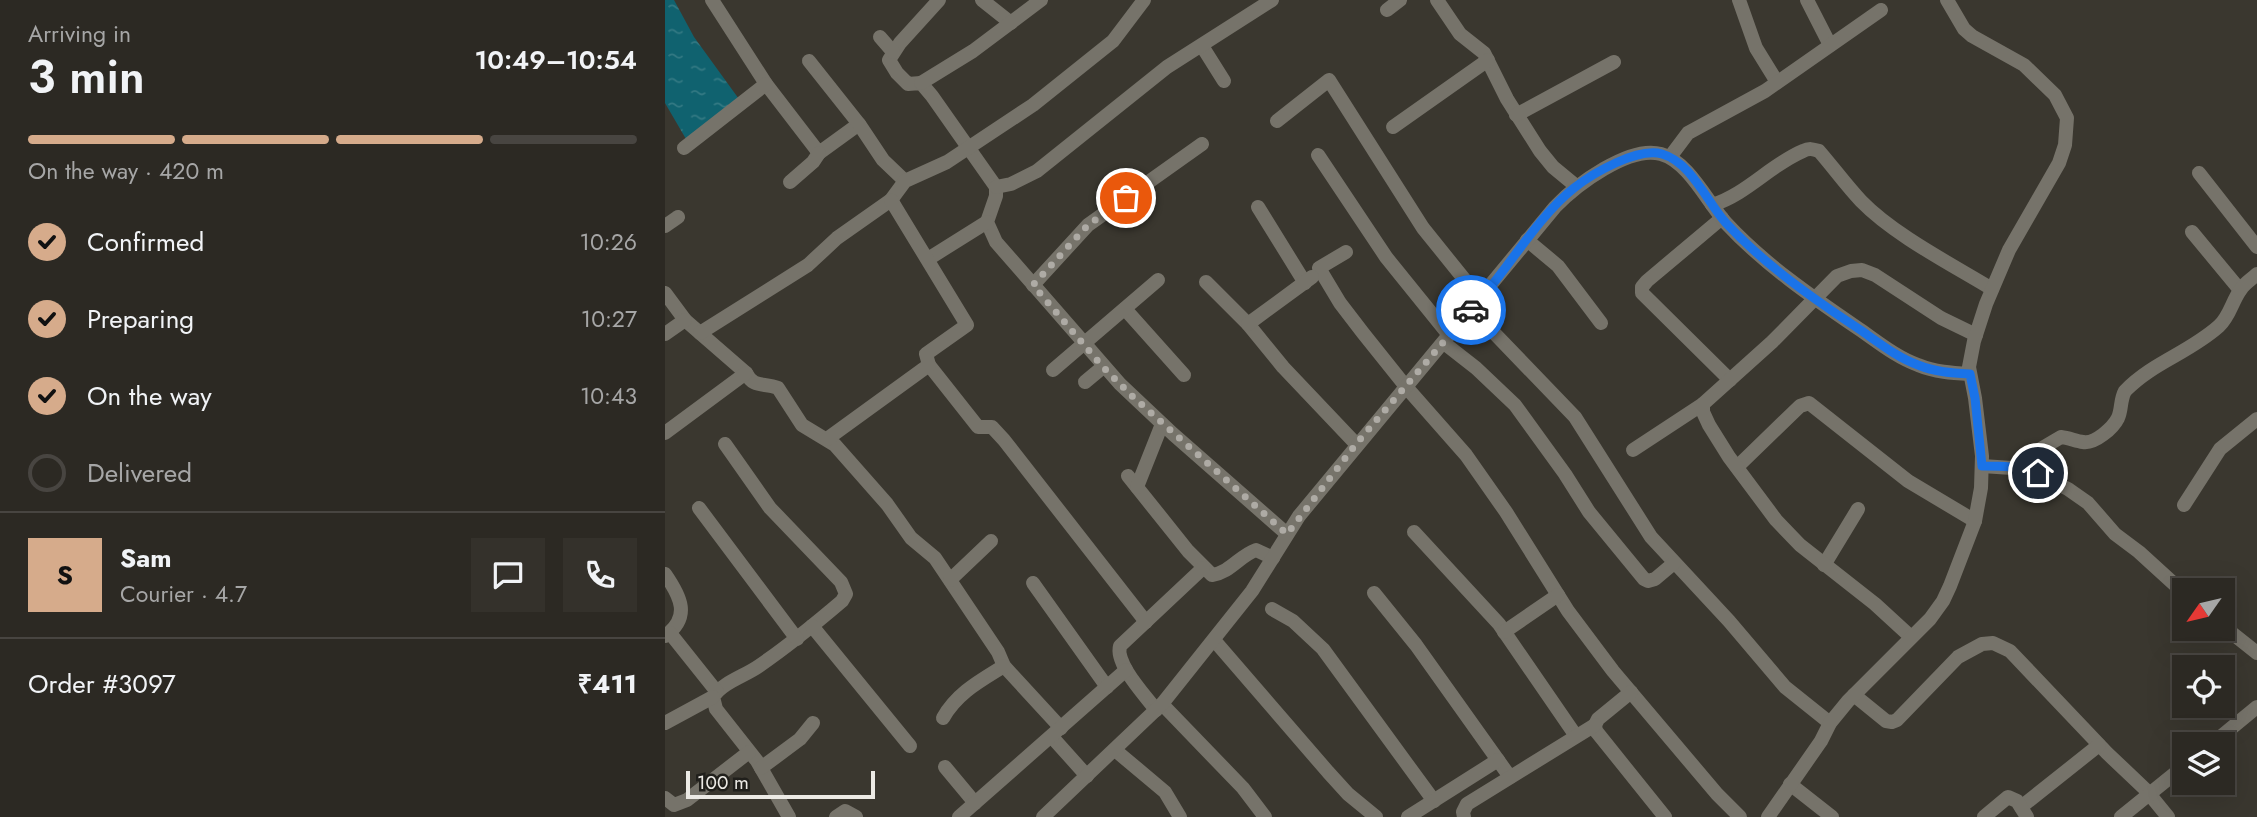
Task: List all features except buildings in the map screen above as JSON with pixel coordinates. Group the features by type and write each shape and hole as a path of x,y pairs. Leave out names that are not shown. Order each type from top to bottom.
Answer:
{"street":[{"path":"712,0 766,84 819,153"},
{"path":"939,0 889,60 908,84 921,83 973,51 1041,0"},
{"path":"982,0 1011,23"},
{"path":"700,332 808,265 837,238 891,200 905,181 947,162 1033,105 1103,50 1123,29 1143,0"},
{"path":"996,187 1011,184 1037,171 1143,85 1202,46 1252,5 1272,0"},
{"path":"1387,10 1400,0"},
{"path":"1437,0 1460,34 1484,53 1517,115 1547,159 1576,186"},
{"path":"1739,0 1756,48 1777,82"},
{"path":"1807,0 1830,45"},
{"path":"1768,817 1795,788 1830,723 1854,695 1930,619 1943,601 1975,521 1980,500 1982,466 1969,367 1976,335 1992,289 2016,236 2059,163 2066,145 2067,118 2055,95 2034,73 2005,53 1972,36 1958,22 1947,0"},
{"path":"1670,158 1688,133 1751,100 1881,10"},
{"path":"880,37 893,52"},
{"path":"1202,46 1224,81"},
{"path":"1393,127 1488,60"},
{"path":"809,61 859,124 883,160 905,181"},
{"path":"1517,115 1614,62"},
{"path":"1277,121 1329,80 1423,228 1476,305 1575,417 1651,537 1729,621 1785,687 1830,723"},
{"path":"921,83 996,187 987,222 929,259"},
{"path":"684,149 766,84"},
{"path":"790,183 819,153 859,124"},
{"path":"1033,285 1088,225 1202,144"},
{"path":"1712,205 1735,196 1790,158 1812,148 1819,151 1873,212 1992,289"},
{"path":"1043,817 1159,707 1252,591 1287,534 1356,444 1476,305 1527,240 1576,186 1622,160 1653,152 1670,158 1688,173 1722,218 1767,261 1815,299 1905,359 1933,370 1970,374"},
{"path":"1318,155 1386,257 1447,339 1515,405 1589,512 1644,579 1655,579 1674,562"},
{"path":"2199,173 2257,247"},
{"path":"891,200 967,325 926,354 929,365 978,427 992,427 1004,440 1146,622"},
{"path":"1258,207 1305,283"},
{"path":"665,226 678,216"},
{"path":"1722,218 1647,281 1642,287 1642,293 1730,380"},
{"path":"987,222 996,242 1103,367 1162,424 1287,534"},
{"path":"2192,232 2240,290"},
{"path":"1527,240 1558,266 1601,323"},
{"path":"1248,324 1319,272 1319,268 1346,252"},
{"path":"1633,450 1703,404 1837,276 1851,271 1862,270 1941,318 1976,335"},
{"path":"1319,272 1406,387 1466,455 1506,512 1558,595 1631,692 1717,794 1741,817"},
{"path":"2038,473 2033,462 2034,453 2061,437 2083,443 2095,440 2118,418 2121,397 2125,391 2157,364 2176,357 2218,327 2230,312 2240,290 2257,274"},
{"path":"1053,370 1158,280"},
{"path":"1206,282 1248,324 1283,367 1356,444"},
{"path":"665,293 685,320 746,373 757,386 778,388 802,425 827,439 850,460 911,538 929,550 998,652 1004,666 1087,776"},
{"path":"1125,309 1184,375"},
{"path":"665,334 685,320"},
{"path":"827,439 929,365"},
{"path":"1085,382 1103,367"},
{"path":"665,433 746,373"},
{"path":"1737,467 1800,406 1809,403 1909,481 1975,521"},
{"path":"1703,404 1703,412 1709,425 1776,520 1800,545 1875,604 1911,637"},
{"path":"2184,505 2220,449 2257,419"},
{"path":"1162,424 1133,482 1203,568 1212,575 1221,574 1256,550 1273,558"},
{"path":"665,723 715,695 797,639 842,601 846,594 829,568 770,508 725,444"},
{"path":"1982,466 2027,469 2068,489 2088,503 2115,534 2172,582"},
{"path":"699,508 797,639"},
{"path":"1824,565 1858,509"},
{"path":"1414,532 1504,632 1576,736"},
{"path":"950,580 991,541"},
{"path":"1203,568 1120,646 1118,656 1126,670 1159,707 1243,788 1265,817"},
{"path":"665,575 682,608 681,620 668,635 715,695 716,709 761,768 789,817"},
{"path":"1033,583 1107,687"},
{"path":"1374,593 1416,645 1510,777"},
{"path":"1504,632 1558,595"},
{"path":"1272,609 1293,621 1323,649 1434,801"},
{"path":"812,626 910,746"},
{"path":"2235,636 2257,653"},
{"path":"1215,640 1348,794 1376,817"},
{"path":"1854,695 1886,721 1892,722 1958,657 1982,644 1993,643 2010,651 2099,745 2150,794 2168,817"},
{"path":"943,718 952,703 972,685 1004,666"},
{"path":"959,817 1126,670"},
{"path":"1464,817 1463,812 1468,804 1594,725 1631,692"},
{"path":"2227,732 2257,708"},
{"path":"761,768 800,739 813,723"},
{"path":"1594,725 1602,741 1665,817"},
{"path":"1984,817 2008,797 2013,797 2024,812 2099,745"},
{"path":"1115,750 1165,792 1180,817"},
{"path":"668,805 687,800 749,752"},
{"path":"1408,817 1498,760"},
{"path":"945,767 975,803"},
{"path":"2122,817 2172,776"},
{"path":"1795,788 1832,817"},
{"path":"836,817 845,811 856,817"}],"water":[{"path":"665,0 674,0 694,37 744,106 686,139 665,103"}],"way so far":[{"path":"1126,198 1088,225 1033,285 1103,367 1131,395 1287,534 1356,444 1471,310"}],"route":[{"path":"1471,310 1527,240 1576,186 1622,160 1653,152 1663,154 1688,173 1727,224 1767,261 1815,299 1919,366 1970,374 1982,466 2005,466 2038,473"}]}
